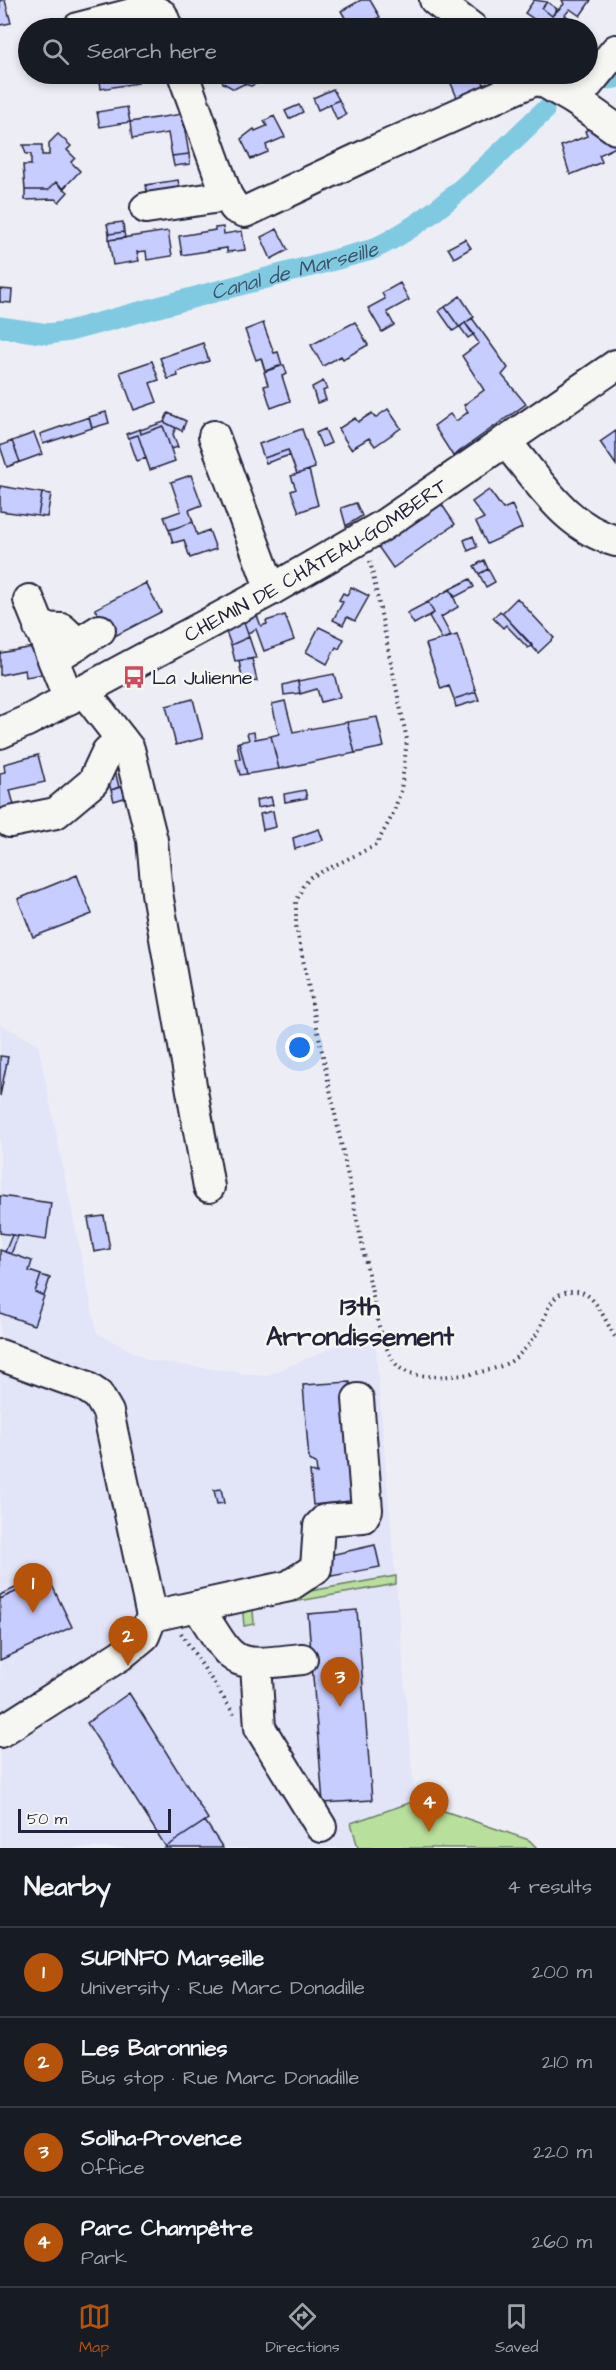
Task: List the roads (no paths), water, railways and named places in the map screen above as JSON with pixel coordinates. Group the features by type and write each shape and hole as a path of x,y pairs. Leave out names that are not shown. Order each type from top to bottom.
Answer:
{"street":[{"path":"435,0 459,18"},
{"path":"116,18 151,9 163,18"},
{"path":"598,71 616,50"},
{"path":"187,84 227,196 235,208 245,212 517,84"},
{"path":"547,84 616,129"},
{"path":"574,100 587,84"},
{"path":"146,208 227,196"},
{"name":"CHEMIN DE CHÂTEAU-GOMBERT","path":"0,733 271,590 365,536 616,365"},
{"path":"214,436 271,590"},
{"path":"506,441 557,506 584,528 616,541"},
{"path":"29,600 39,628 76,694 129,749 152,840 157,893 210,1187"},
{"path":"39,628 62,629 81,642"},
{"path":"10,822 56,813 93,782 107,752 121,739"},
{"path":"0,1355 82,1385 98,1395 108,1412 152,1616 144,1636 121,1655 0,1732"},
{"path":"152,1616 289,1586 316,1568 319,1526 325,1520 363,1517 367,1510 358,1399"},
{"path":"198,1607 230,1656 242,1662 256,1664 302,1659"},
{"path":"256,1664 260,1728 321,1827"}],"waterway":[{"name":"Canal de Marseille","path":"610,79 616,78"},
{"name":"Canal de Marseille","path":"0,327 48,334 69,331 371,250 396,237 441,206 544,111"}],"place":[{"name":"La Julienne","path":"134,677"},
{"name":"SUPINFO Marseille","path":"33,1613"},
{"name":"Les Baronnies","path":"128,1666"},
{"name":"Soliha-Provence","path":"340,1707"},
{"name":"Parc Champêtre","path":"429,1832"}],"district":[{"name":"13th Arrondissement","path":"360,1321"}]}
